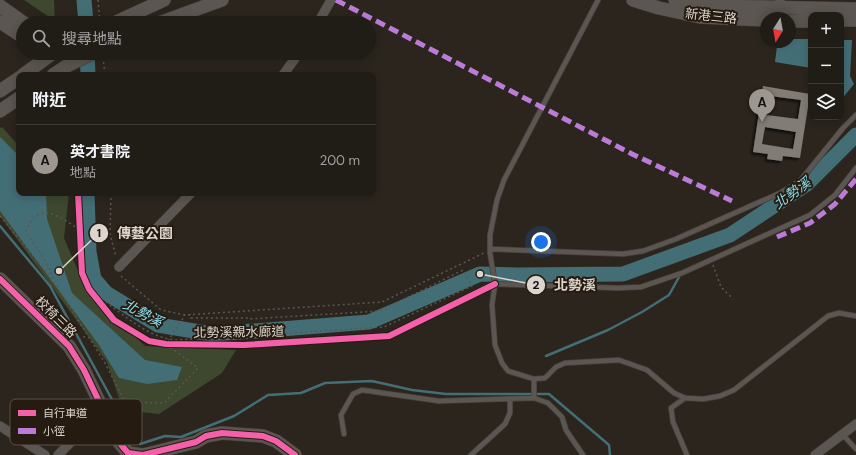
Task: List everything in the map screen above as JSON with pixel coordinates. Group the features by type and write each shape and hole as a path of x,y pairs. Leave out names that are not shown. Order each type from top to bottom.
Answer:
{"street":[{"path":"129,16 164,0"},
{"path":"178,16 222,0"},
{"path":"322,16 331,0"},
{"name":"新港三路","path":"634,0 659,8 700,16 760,20"},
{"name":"新港三路","path":"675,0 716,6 778,9 856,9"},
{"path":"0,6 16,17"},
{"path":"844,20 856,20"},
{"path":"796,21 808,21"},
{"path":"0,22 16,32"},
{"path":"27,72 44,60"},
{"path":"58,60 65,67"},
{"path":"58,72 79,60"},
{"path":"285,72 294,60"},
{"path":"0,91 16,80"},
{"path":"0,111 16,100"},
{"path":"119,267 188,196"},
{"name":"校椅三路","path":"0,279 69,346 98,399"},
{"path":"815,455 856,424"},
{"path":"0,426 10,432"},
{"name":"校椅三路","path":"122,445 128,452 136,455 196,442 206,436 222,433 263,436 276,441 295,455"},
{"path":"29,445 45,455"},
{"path":"58,455 68,445"}],"lane":[{"path":"598,0 504,180 493,219 490,235 495,284 492,305 495,344 502,363 508,372 534,379 545,378 556,367 565,363 619,360 647,370 674,393 685,398 703,399 734,390 828,316 839,313 856,316"},
{"path":"491,251 623,254 643,251 676,239 780,193 800,181 843,128 856,115"},
{"path":"495,284 618,288 640,287 682,273 810,215 835,195 856,168"},
{"path":"534,379 534,398"},
{"path":"344,434 341,415 353,394 362,390 438,402 534,398 548,403 562,417 566,430 583,455"},
{"path":"685,398 671,408 673,422 687,455"},
{"path":"470,455 505,424 510,413 510,399"},
{"path":"842,434 856,449"}],"path":[{"path":"98,0 99,16"},
{"path":"104,60 105,72"},
{"path":"111,196 110,234 121,278 161,310 185,315 382,302 491,251"},
{"path":"53,280 53,276 44,257 26,232 30,220 39,214 50,213 59,216 81,231"},
{"path":"0,216 53,280 105,363 123,399"},
{"path":"80,224 81,238"},
{"path":"712,260 721,287 733,299"},
{"path":"102,302 139,326 167,340 177,340 384,327 472,286 463,270 380,311 248,320 247,318 190,318 190,314"},
{"path":"102,302 109,314"},
{"path":"142,402 164,403 198,368 167,343 185,315"}],"green space":[{"path":"24,0 54,0 55,16 48,16"},
{"path":"2,127 16,143 16,196 69,196 64,238 86,290 145,346 236,350 222,373 159,414 142,412 142,399 119,399 107,362 0,216 0,128"}],"water":[{"path":"796,39 808,39 808,68 775,62 777,48 796,48"},
{"path":"844,40 852,40 850,76 854,84 844,96"},
{"path":"0,137 16,153 16,196 46,196 47,219 72,293 145,360 182,367 177,380 147,384 119,378 99,345 0,211"}],"building":[{"path":"763,86 808,94 808,107 800,158 783,156 782,161 767,159 768,154 753,152","holes":["770,96 801,100 798,119 767,115","765,127 796,132 793,149 762,144"]}],"waterway":[{"name":"北勢溪","path":"84,0 85,16"},
{"name":"北勢溪","path":"87,60 88,72"},
{"name":"北勢溪","path":"87,196 89,252 94,279 106,293 158,325 212,334 281,329 369,322 480,274 623,274 730,235 807,184 856,135"},
{"path":"0,226 50,286 112,399"},
{"path":"546,356 608,330 642,312 669,295 679,277"},
{"path":"142,443 165,436 181,437 234,416 268,395 301,393 325,383 372,381 412,390 446,394 549,394 609,445 610,455"}],"marked path":[{"path":"336,0 367,16"},
{"path":"376,21 632,154 732,201"},
{"path":"777,237 810,223 835,204 856,179"}],"cycle path":[{"name":"北勢溪親水廊道","path":"78,196 82,273 89,289 114,320 149,341 166,344 244,345 389,336 495,284"},
{"path":"0,279 69,346 84,370 98,399"},
{"path":"121,445 128,453 143,455 196,442 206,436 222,433 263,436 276,441 295,455"}],"place":[{"name":"英才書院","path":"762,122"},
{"name":"傳藝公園","path":"59,271"},
{"name":"北勢溪","path":"480,274"}]}
